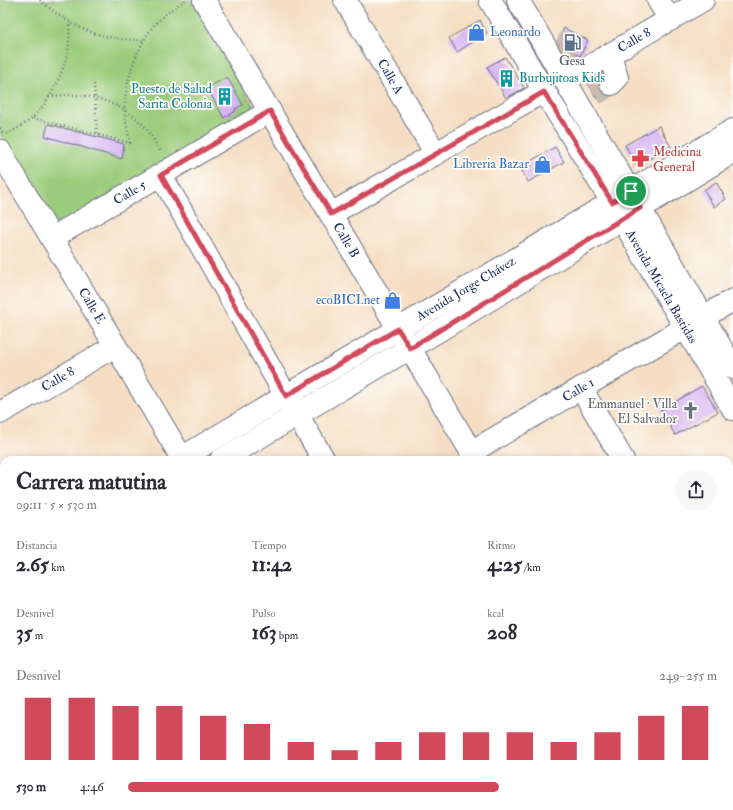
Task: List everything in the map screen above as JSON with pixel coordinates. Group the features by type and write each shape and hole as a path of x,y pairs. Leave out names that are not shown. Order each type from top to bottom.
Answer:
{"street":[{"name":"Calle A","path":"345,0 436,154"},
{"name":"Avenida Micaela Bastidas","path":"490,0 617,211 694,322 733,368"},
{"name":"Avenida Micaela Bastidas","path":"518,0 548,37 566,80 595,95 636,200 694,322 733,409"},
{"path":"658,0 670,20"},
{"name":"Calle 8","path":"566,80 703,0"},
{"name":"Calle B","path":"202,1 270,111 474,456"},
{"path":"582,51 606,57 617,78 595,95"},
{"path":"331,214 544,92"},
{"name":"Calle 5","path":"52,238 270,111"},
{"name":"Avenida Jorge Chávez","path":"636,200 733,130"},
{"name":"Calle E","path":"0,151 179,456"},
{"name":"Avenida Jorge Chávez","path":"186,456 398,329 636,200 733,152"},
{"path":"167,171 286,396 322,456"},
{"name":"Avenida Jorge Chávez","path":"227,456 410,348 617,211"},
{"name":"Calle 1","path":"474,456 581,388 733,300"},
{"name":"Calle 8","path":"2,408 115,346"},
{"path":"581,388 621,456"}],"path":[{"path":"40,0 55,13 89,32 123,40 144,40"},
{"path":"33,118 130,143 125,104 131,73 144,40 157,23 172,9 202,1"},
{"path":"0,128 5,136 33,118 49,97 62,70 67,55 69,22"},
{"path":"94,84 97,134"},
{"path":"49,97 62,94 77,94 106,101 125,111 137,119 146,128 167,171"}],"green space":[{"path":"0,0 192,0 255,109 54,228 0,134"}],"building":[{"path":"480,20 487,33 457,52 449,38"},
{"name":"Gesa","path":"564,28 588,40 580,56 559,45 557,42"},
{"name":"Burbujitoas Kids","path":"505,57 524,88 506,98 487,67"},
{"path":"602,73 599,81 599,87 604,94 597,99 587,82"},
{"name":"Puesto de Salud Sarita Colonia","path":"227,77 243,105 235,109 236,111 224,118 207,88"},
{"path":"48,124 124,144 122,159 45,136"},
{"path":"659,126 671,147 637,166 625,145"},
{"name":"Libreria Bazar","path":"555,147 564,162 528,182 520,167"},
{"path":"716,182 726,199 714,207 704,190"},
{"name":"Emmanuel · Villa El Salvador","path":"702,386 718,412 675,435 661,410"}],"tunnel":[{"path":"557,41 582,51"},
{"path":"595,95 611,84"}],"place":[{"name":"Leonardo","path":"477,32"},
{"name":"Gesa","path":"572,42"},
{"name":"Burbujitoas Kids","path":"506,78"},
{"name":"Puesto de Salud Sarita Colonia","path":"225,96"},
{"name":"Medicina General","path":"640,159"},
{"name":"Libreria Bazar","path":"542,164"},
{"name":"ecoBICI.net","path":"393,300"},
{"name":"Emmanuel · Villa El Salvador","path":"690,411"}],"route":[{"path":"544,92 612,202 631,191 640,208 410,348 398,329 286,396 161,175 270,111 331,214 544,92"}]}
